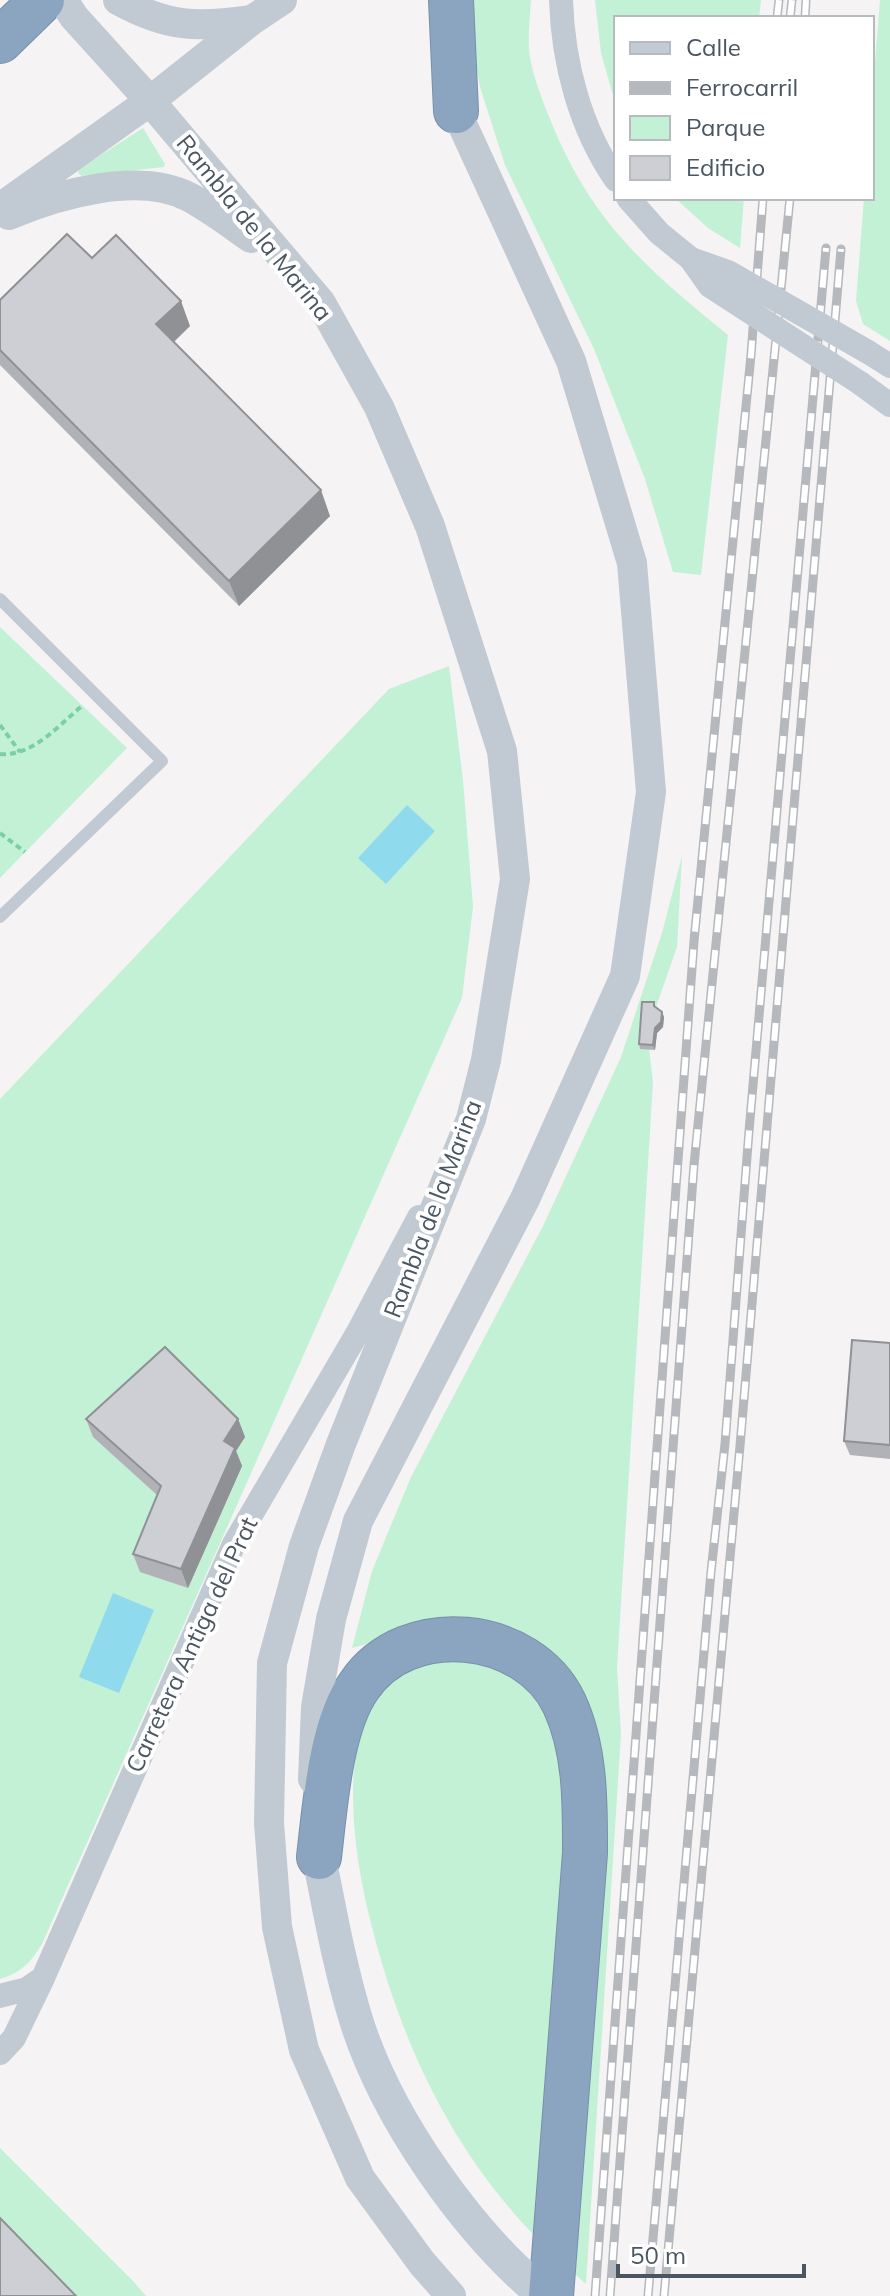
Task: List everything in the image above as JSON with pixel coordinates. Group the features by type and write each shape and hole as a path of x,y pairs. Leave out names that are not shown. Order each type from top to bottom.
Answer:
{"highway":[{"path":"451,0 456,111"},
{"path":"319,1857 325,1801 342,1721 359,1685 382,1662 429,1640 469,1639 521,1655 547,1676 563,1701 576,1734 583,1774 585,1853 543,2293"}],"main road":[{"path":"319,1857 357,2024 381,2081 451,2197 492,2246 543,2293"}],"street":[{"path":"118,0 138,11 177,24 213,26 252,20"},
{"path":"0,208 150,101 282,0"},
{"path":"319,1857 312,1767 316,1707 331,1619 358,1521 525,1199 625,976 651,792 632,563 571,361 456,111 431,0"},
{"path":"561,0 565,52 577,97 596,146 614,177"},
{"name":"Rambla de la Marina","path":"33,14 74,17 150,101 321,303 379,407 430,526 502,751 515,879 486,1060 471,1119 341,1444 304,1546 272,1663 269,1823 277,1927 304,2050 360,2178 422,2263 451,2296"},
{"path":"0,219 37,202 104,187 152,187 187,196 282,260"},
{"path":"630,200 659,233 691,259 710,286 890,405"},
{"path":"691,259 728,272 890,366"},
{"name":"Carretera Antiga del Prat","path":"0,2053 14,2038 43,1978 234,1544 358,1332 471,1119"},
{"path":"0,1996 27,1989 43,1978"}],"lane":[{"path":"0,599 162,761 0,917"}],"path":[{"path":"0,754 10,755 31,747 83,706"},
{"path":"0,725 20,752"},
{"path":"0,833 25,852"}],"green space":[{"path":"464,0 531,0 529,43 534,73 548,114 581,183 622,238 645,262 728,335 701,575 673,572 645,479 594,349 505,165 480,87"},
{"path":"595,0 761,0 759,16 614,16 614,99 601,53"},
{"path":"880,0 890,0 890,341 863,324 856,301 864,200 874,200 874,74"},
{"path":"143,128 164,167 82,176 78,173 79,169"},
{"path":"677,200 744,200 740,248 708,228"},
{"path":"0,627 127,748 0,878"},
{"path":"449,666 463,780 473,907 462,998 42,1944 25,1966 0,1979 0,1099 389,689"},
{"path":"682,856 677,947 656,1007 644,1007 653,1082 617,1668 621,1734 586,2284 567,2267 564,1672 374,1642 352,1648 372,1571 411,1477 543,1226 621,1057 662,933"},
{"path":"469,1657 534,1685 568,1774 537,2238 480,2170 434,2095 415,2055 385,1973 368,1911 357,1850 353,1809 354,1768 359,1736 377,1692 394,1678 414,1668"},
{"path":"0,2148 146,2296 73,2296 0,2221"}],"water":[{"path":"407,805 435,831 386,884 358,858"},
{"path":"113,1593 154,1610 119,1693 79,1677"}],"building":[{"path":"67,234 92,258 116,235 181,301 156,324 321,490 229,581 0,350 0,300"},
{"path":"642,1002 654,1002 654,1006 662,1012 661,1022 655,1028 653,1045 639,1044"},
{"path":"852,1340 890,1343 890,1445 844,1441"},
{"path":"165,1347 238,1419 224,1441 235,1448 181,1569 133,1554 161,1486 86,1419"},
{"path":"0,2218 76,2296 0,2296"}],"railway":[{"path":"777,16 779,0"},
{"path":"790,16 792,0"},
{"path":"805,16 806,0"},
{"path":"595,2296 694,941 751,355 763,200"},
{"path":"610,2296 694,1165 790,200"},
{"path":"648,2296 711,1572 725,1444 749,1131 826,248"},
{"path":"664,2296 740,1446 841,249"}]}
